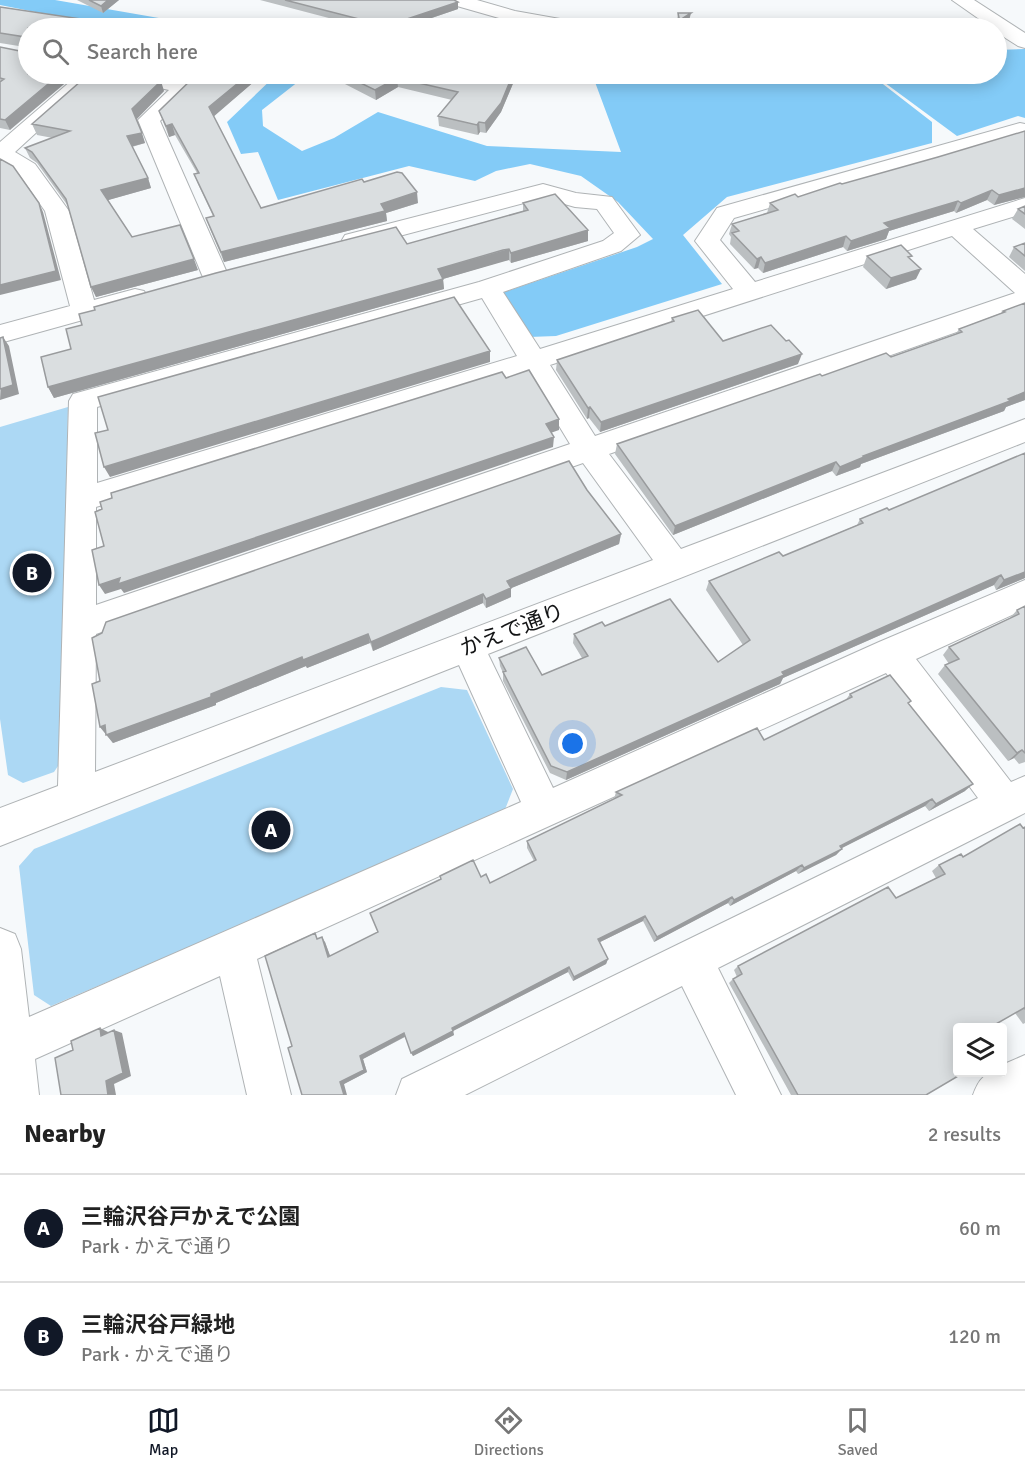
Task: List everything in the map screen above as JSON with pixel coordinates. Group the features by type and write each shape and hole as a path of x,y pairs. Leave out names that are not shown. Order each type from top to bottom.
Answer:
{"street":[{"path":"457,0 523,18"},
{"path":"961,0 988,18"},
{"path":"1007,30 1025,42"},
{"path":"1007,42 1025,42"},
{"path":"79,84 1,152 27,169 57,211 84,311"},
{"path":"170,84 184,87 149,120 215,275"},
{"path":"748,291 707,241 725,213 1020,129 1025,130"},
{"path":"76,798 83,401 488,288 612,246 628,235 604,202 575,200 543,191 328,246"},
{"path":"81,500 533,361 1025,205"},
{"path":"956,227 1025,288"},
{"path":"488,288 588,448 675,566"},
{"path":"0,334 160,290"},
{"path":"79,626 588,448 1025,299"},
{"name":"かえで通り","path":"0,827 1025,430"},
{"path":"12,1047 544,812 1025,594"},
{"path":"467,646 544,812"},
{"path":"418,1095 1015,799 891,653"},
{"path":"234,949 269,1095"},
{"path":"0,950 17,1095"},
{"path":"691,959 759,1095"}],"shaded area":[{"path":"0,0 55,0 159,18 66,18 0,5"},
{"path":"1025,49 1025,118 1018,116 957,136 886,84 1007,84 1007,50"},
{"path":"267,84 295,84 262,110 263,126 302,151 334,138 378,112 487,146 621,152 596,84 883,84 932,122 932,143 727,197 683,235 722,284 556,336 529,337 501,293 637,247 653,239 618,202 581,176 530,164 496,171 475,181 409,166 278,200 258,152 241,154 227,122"},
{"path":"68,407 60,763 54,772 23,783 8,775 0,719 0,427"},
{"path":"441,687 467,690 513,789 504,812 51,1006 34,995 19,866 34,849"}],"building":[{"path":"89,0 108,0 101,6"},
{"path":"285,0 454,0 458,2 410,18 355,18"},
{"path":"0,7 74,18 18,18 18,36 0,33"},
{"path":"678,13 691,13 683,18 679,18"},
{"path":"0,47 18,51 18,84 48,84 5,120 0,119 0,82 4,79 0,78"},
{"path":"78,84 158,84 132,109 142,133 127,136 148,178 101,190 132,237 180,225 194,259 91,287 66,199 32,152 25,148 70,131 32,124"},
{"path":"187,84 237,84 209,107 261,208 362,179 364,182 397,172 402,173 417,192 381,204 385,211 221,252 206,218 214,216 194,174 199,173 172,124 166,126 159,111"},
{"path":"363,84 386,84 375,90"},
{"path":"423,84 509,84 501,103 485,123 479,122 477,125 438,116 458,92"},
{"path":"1025,131 1025,188 999,195 992,190 961,203 958,201 884,223 890,228 851,241 846,236 765,263 761,257 757,259 732,233 739,231 732,224 778,210 770,203 795,194 798,197"},
{"path":"0,159 13,166 39,203 56,271 0,285"},
{"path":"555,194 588,230 511,253 509,249 503,250 438,269 443,279 48,387 41,357 71,349 66,329 82,325 79,314 95,310 94,307 396,227 407,244 528,210 523,203"},
{"path":"1025,206 1025,214 1018,209"},
{"path":"1025,243 1025,256 1014,247"},
{"path":"901,245 912,256 908,257 921,269 891,278 867,256"},
{"path":"454,297 490,351 104,467 95,433 108,430 98,397"},
{"path":"1025,303 1025,392 1008,399 1010,401 863,456 840,467 836,462 675,526 617,444 886,353 891,357 962,332 959,329"},
{"path":"698,310 723,341 771,325 802,354 601,422 590,407 588,408 557,360 674,321 672,318"},
{"path":"3,337 13,385 0,389 0,338"},
{"path":"529,370 559,419 546,424 554,437 118,584 120,578 99,585 92,550 104,546 95,512 102,509 100,502 112,498 111,493 502,372 506,378"},
{"path":"1025,453 1025,572 1004,580 1001,575 782,672 784,675 567,772 551,766 503,672 506,671 499,658 526,647 542,675 588,656 574,634 602,622 605,626 670,599 718,662 750,640 709,581 779,552 783,556 863,523 860,519 887,508 889,510"},
{"path":"569,461 587,490 621,534 507,581 511,588 486,599 483,594 371,642 368,634 303,660 302,657 211,694 211,697 106,735 105,725 100,727 92,684 100,681 92,638 102,633 106,622"},
{"path":"1025,606 1025,753 1022,750 1017,753 945,665 959,659 949,647 1019,614 1017,610"},
{"path":"890,675 911,701 908,703 973,784 936,804 932,799 840,846 842,849 804,868 802,865 734,900 732,897 657,937 645,916 598,939 608,959 574,977 569,967 452,1028 453,1031 411,1053 404,1033 360,1056 364,1070 340,1082 344,1095 302,1095 288,1048 292,1046 265,956 315,933 317,939 322,937 328,957 378,932 370,913 441,879 440,876 473,860 481,877 486,874 490,883 536,860 527,841 622,795 616,792 757,728 764,740 852,697 850,694"},
{"path":"1020,824 1023,828 1025,827 1025,1009 998,1023 953,1023 953,1077 957,1077 926,1095 798,1095 733,979 742,974 738,966 888,887 896,898 945,874 939,865 961,854 963,857"},
{"path":"100,1028 101,1036 114,1030 123,1073 106,1081 108,1095 61,1095 55,1058 73,1050 71,1041"}],"place":[{"name":"三輪沢谷戸緑地","path":"32,573"},
{"name":"三輪沢谷戸かえで公園","path":"271,830"}]}
